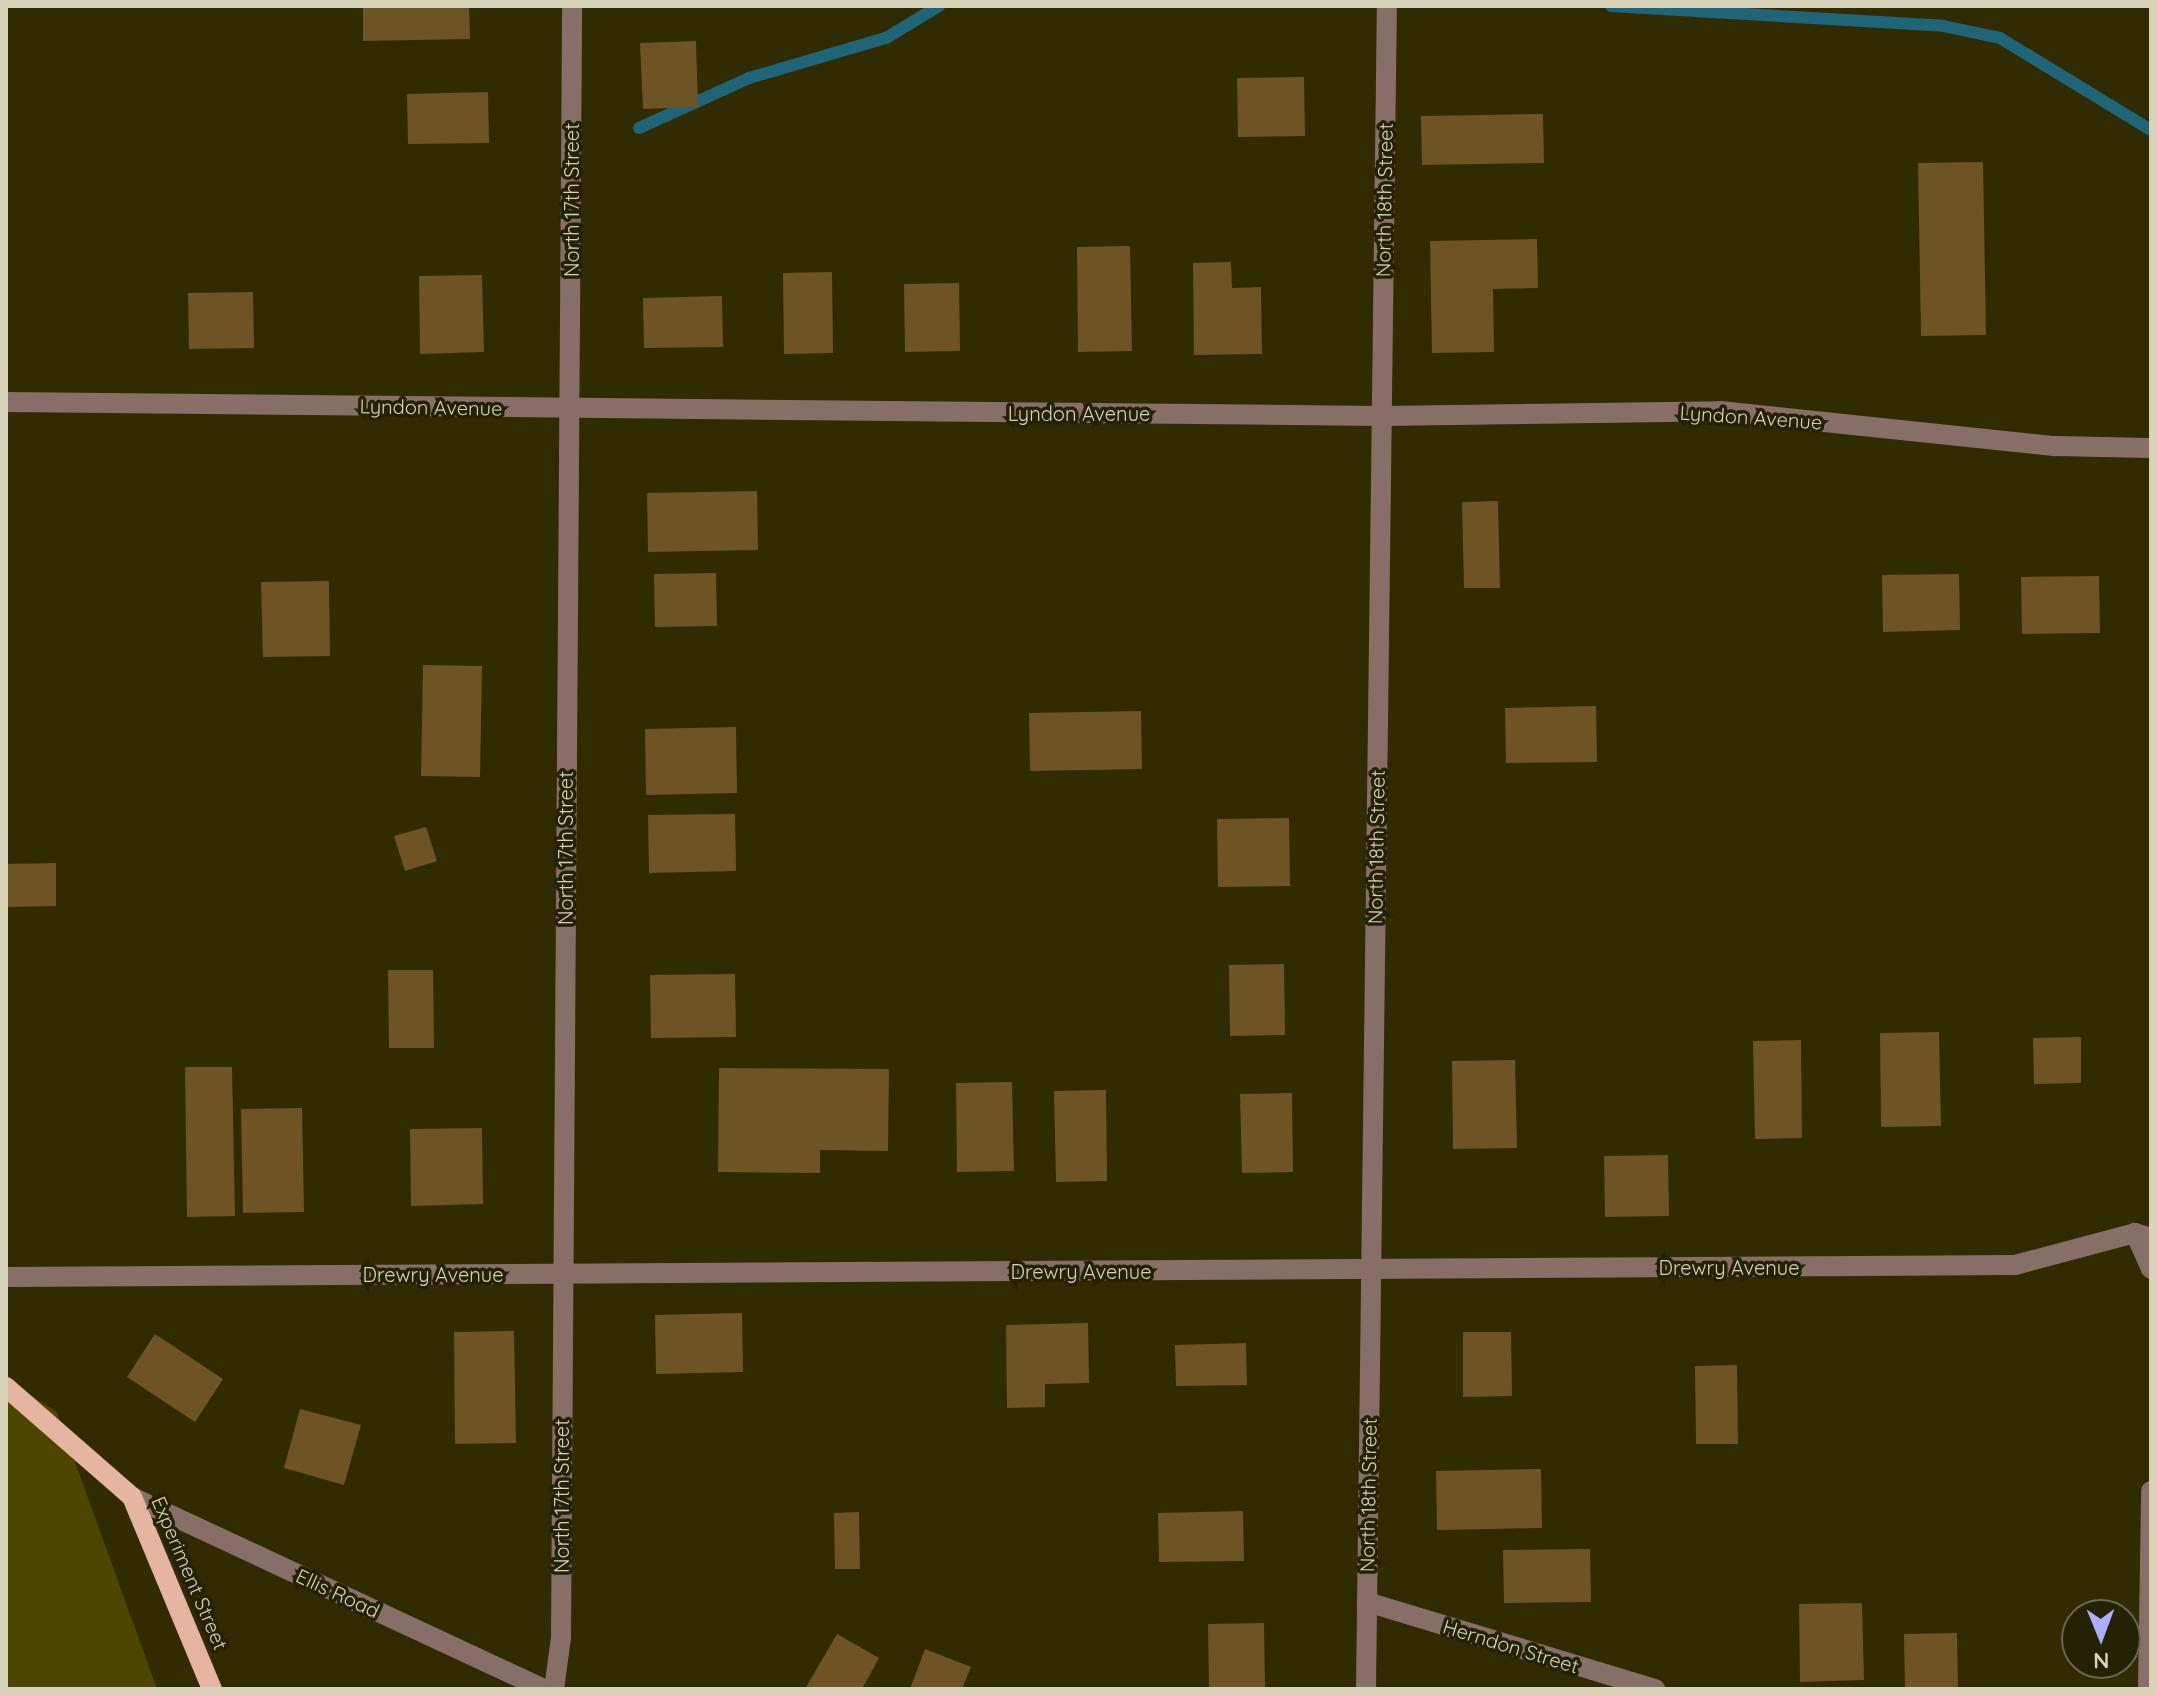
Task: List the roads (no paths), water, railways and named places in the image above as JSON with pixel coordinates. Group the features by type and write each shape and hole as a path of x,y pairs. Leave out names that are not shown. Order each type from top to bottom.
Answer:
{"main road":[{"name":"Experiment Street","path":"6,1387 132,1497 212,1689"}],"street":[{"name":"North 17th Street","path":"554,1689 561,1638 572,6"},
{"name":"North 18th Street","path":"1366,1689 1387,6"},
{"name":"Lyndon Avenue","path":"6,402 1380,416 1720,411 2054,446 2151,448"},
{"path":"2151,1219 2143,1236 2151,1269"},
{"name":"Drewry Avenue","path":"6,1277 2015,1265 2143,1236"},
{"path":"2148,1689 2151,1491"},
{"name":"Ellis Road","path":"132,1497 543,1689"},
{"name":"Herndon Street","path":"1367,1602 1655,1689"}],"waterway":[{"path":"639,128 749,78 886,38 939,6"},
{"path":"1611,6 1943,26 2000,38 2151,130"}]}
